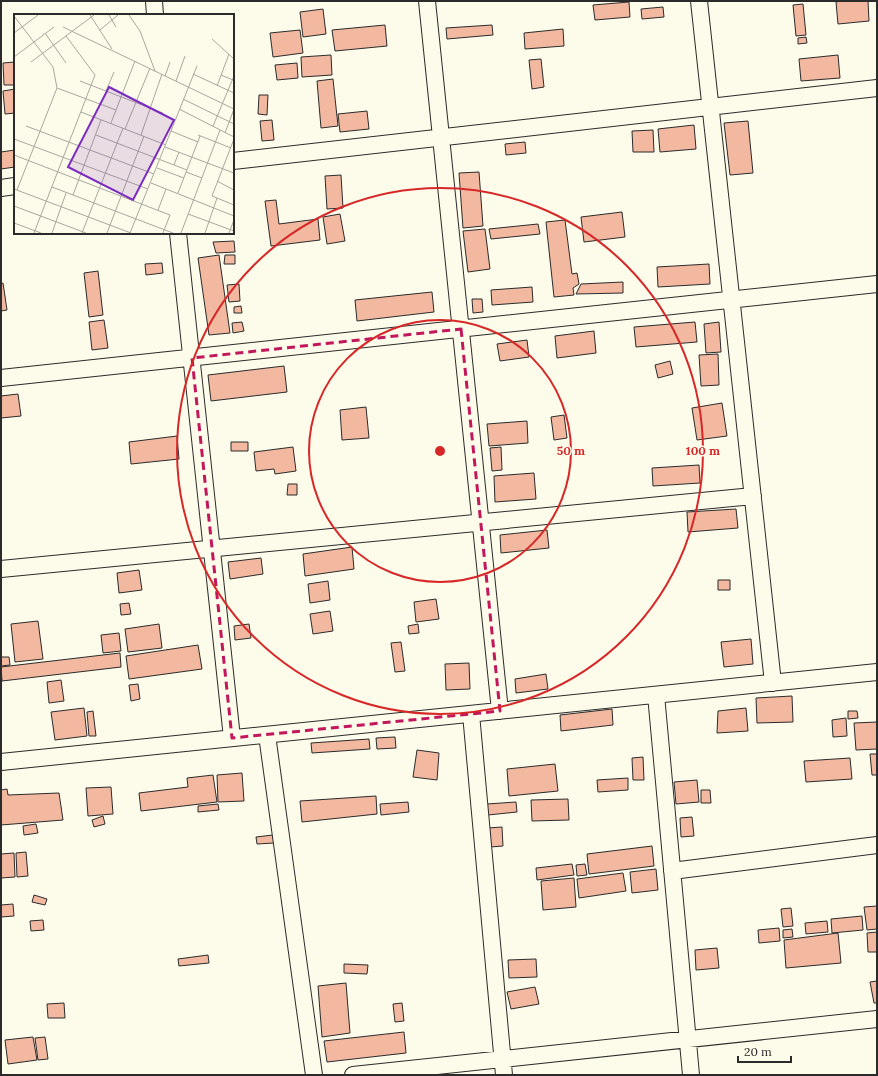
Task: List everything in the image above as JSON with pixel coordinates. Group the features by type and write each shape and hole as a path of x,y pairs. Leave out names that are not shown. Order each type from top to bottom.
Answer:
{"street":[{"path":"154,1 155,14"},
{"path":"427,1 500,711"},
{"path":"699,1 773,683"},
{"path":"234,161 877,88"},
{"path":"1,188 14,186"},
{"path":"178,234 232,738"},
{"path":"1,378 877,284"},
{"path":"1,570 753,496"},
{"path":"1,762 877,672"},
{"path":"656,695 691,1075"},
{"path":"471,714 504,1075"},
{"path":"267,734 314,1075"},
{"path":"672,871 877,845"},
{"path":"353,1075 877,1019"}],"highlighted area":[{"path":"461,329 500,711 232,738 192,358"}],"building":[{"path":"868,1 869,21 838,24 836,2"},
{"path":"629,2 630,17 595,20 593,5"},
{"path":"803,4 806,35 796,36 793,5"},
{"path":"663,7 664,17 642,19 641,9"},
{"path":"323,9 326,34 303,37 300,12"},
{"path":"385,25 387,46 335,51 332,30"},
{"path":"492,25 493,35 447,39 446,28"},
{"path":"563,29 564,46 525,49 524,33"},
{"path":"300,30 303,53 273,57 270,33"},
{"path":"806,37 807,43 798,44 798,38"},
{"path":"331,55 332,75 302,77 301,57"},
{"path":"838,55 840,78 801,81 799,59"},
{"path":"541,59 544,87 532,89 529,60"},
{"path":"14,62 14,85 4,85 3,63"},
{"path":"297,63 298,78 277,80 275,65"},
{"path":"333,79 338,126 321,128 317,81"},
{"path":"14,89 14,113 5,114 3,91"},
{"path":"259,95 268,95 267,115 258,114"},
{"path":"367,111 369,129 340,132 338,114"},
{"path":"272,120 274,140 262,141 260,121"},
{"path":"748,121 753,173 730,175 724,123"},
{"path":"694,125 696,149 660,152 658,129"},
{"path":"653,130 654,152 633,152 632,131"},
{"path":"525,142 526,153 506,155 505,144"},
{"path":"14,150 14,167 1,169 1,152"},
{"path":"479,172 483,226 463,228 459,173"},
{"path":"341,175 343,208 327,209 325,176"},
{"path":"276,200 279,224 318,219 320,240 271,246 265,201"},
{"path":"622,212 625,237 584,242 581,217"},
{"path":"340,214 345,241 327,244 323,217"},
{"path":"565,220 572,274 577,273 579,284 573,288 574,295 554,297 546,222"},
{"path":"538,224 540,234 491,239 489,229"},
{"path":"485,229 490,269 468,272 463,231"},
{"path":"234,241 235,252 216,253 213,242"},
{"path":"219,255 230,333 209,335 198,258"},
{"path":"225,255 235,255 235,264 224,264"},
{"path":"162,263 163,273 146,275 145,264"},
{"path":"709,264 710,284 658,287 657,267"},
{"path":"98,271 103,315 89,317 84,273"},
{"path":"623,282 623,293 576,294 581,284"},
{"path":"3,283 7,310 1,311 1,284"},
{"path":"239,284 240,301 229,302 227,285"},
{"path":"532,287 533,302 492,305 491,290"},
{"path":"432,292 434,312 357,321 355,300"},
{"path":"472,299 482,299 483,312 473,313"},
{"path":"241,306 242,313 234,313 234,307"},
{"path":"104,320 108,348 92,350 89,322"},
{"path":"242,322 244,331 233,333 232,323"},
{"path":"695,322 697,342 636,347 634,327"},
{"path":"719,322 721,352 706,353 704,324"},
{"path":"594,331 596,353 557,358 555,336"},
{"path":"527,340 529,357 500,361 497,344"},
{"path":"718,354 719,385 701,386 699,355"},
{"path":"670,361 673,374 658,378 655,365"},
{"path":"284,366 287,392 211,401 208,375"},
{"path":"18,394 21,416 1,418 1,396"},
{"path":"722,403 727,436 697,440 692,408"},
{"path":"366,407 369,438 342,440 340,410"},
{"path":"564,415 567,438 554,440 551,417"},
{"path":"527,421 528,443 489,446 487,424"},
{"path":"177,436 179,459 131,464 129,442"},
{"path":"231,442 248,442 248,451 231,451"},
{"path":"293,447 296,471 275,474 274,469 256,471 254,452"},
{"path":"501,447 502,470 492,471 490,448"},
{"path":"699,465 700,483 653,486 652,468"},
{"path":"534,473 536,499 495,502 494,476"},
{"path":"288,484 297,484 297,495 287,495"},
{"path":"736,509 738,528 688,532 687,512"},
{"path":"547,530 549,548 501,553 500,535"},
{"path":"352,547 354,569 305,576 303,554"},
{"path":"261,558 263,574 230,579 228,562"},
{"path":"139,570 142,590 119,593 117,573"},
{"path":"718,580 730,580 730,590 718,590"},
{"path":"328,581 330,600 310,603 308,584"},
{"path":"436,599 439,619 416,622 414,602"},
{"path":"129,603 131,614 121,615 120,604"},
{"path":"330,611 333,631 313,634 310,614"},
{"path":"38,621 43,659 15,662 11,624"},
{"path":"159,624 162,648 128,652 125,629"},
{"path":"249,624 251,638 235,640 234,626"},
{"path":"418,624 419,633 409,634 408,626"},
{"path":"119,633 121,651 103,653 101,635"},
{"path":"751,639 753,664 724,667 721,642"},
{"path":"401,642 405,671 395,672 391,643"},
{"path":"198,645 202,669 129,679 126,656"},
{"path":"120,653 121,667 2,681 1,667"},
{"path":"1,657 9,657 10,665 1,666"},
{"path":"469,663 470,689 446,690 445,664"},
{"path":"546,674 548,689 516,693 515,679"},
{"path":"61,680 64,701 49,703 47,682"},
{"path":"138,684 140,699 131,701 129,685"},
{"path":"792,696 793,722 757,723 756,698"},
{"path":"84,708 87,736 55,740 51,712"},
{"path":"746,708 748,731 717,733 718,711"},
{"path":"612,709 613,725 561,731 560,715"},
{"path":"93,711 96,736 89,736 87,712"},
{"path":"848,711 857,711 858,718 848,719"},
{"path":"846,718 847,736 833,737 832,720"},
{"path":"877,722 877,749 856,750 854,723"},
{"path":"395,737 396,748 377,749 376,738"},
{"path":"369,739 370,749 312,753 311,743"},
{"path":"417,750 439,753 437,780 413,777"},
{"path":"870,754 877,754 877,775 872,775"},
{"path":"643,757 644,780 633,780 632,758"},
{"path":"850,758 852,779 806,782 804,761"},
{"path":"555,764 558,791 509,796 507,769"},
{"path":"242,773 244,801 218,802 217,775"},
{"path":"213,775 217,802 141,811 139,793 188,787 187,778"},
{"path":"628,778 628,790 598,792 597,780"},
{"path":"697,780 699,802 676,804 674,782"},
{"path":"111,787 113,814 88,816 86,788"},
{"path":"7,789 8,795 59,793 63,820 1,825 1,790"},
{"path":"701,790 710,790 711,803 701,803"},
{"path":"376,796 377,814 302,822 300,801"},
{"path":"568,799 569,820 532,821 531,800"},
{"path":"408,802 409,812 381,815 380,804"},
{"path":"516,802 517,812 488,815 487,804"},
{"path":"218,804 219,810 198,812 198,806"},
{"path":"103,816 105,824 94,827 92,820"},
{"path":"692,817 694,836 681,837 680,818"},
{"path":"36,824 38,833 24,835 23,826"},
{"path":"502,827 503,846 490,847 488,828"},
{"path":"273,835 274,843 257,844 256,837"},
{"path":"652,846 654,866 589,874 587,854"},
{"path":"26,852 28,876 17,877 16,853"},
{"path":"14,853 15,877 1,878 1,854"},
{"path":"572,864 574,875 537,880 536,868"},
{"path":"585,864 587,875 577,876 576,865"},
{"path":"656,869 658,890 632,893 630,872"},
{"path":"623,873 626,891 579,898 577,879"},
{"path":"574,878 576,907 543,910 541,881"},
{"path":"34,895 47,899 45,905 32,902"},
{"path":"13,904 14,916 1,917 1,905"},
{"path":"877,906 877,929 867,930 864,907"},
{"path":"791,908 793,926 783,927 781,909"},
{"path":"862,916 863,930 832,933 831,919"},
{"path":"43,920 44,930 31,931 30,921"},
{"path":"827,921 828,932 806,934 805,923"},
{"path":"779,928 780,941 759,943 758,930"},
{"path":"792,929 793,937 783,938 783,930"},
{"path":"877,932 877,952 868,952 867,933"},
{"path":"838,933 841,963 786,968 784,940"},
{"path":"717,948 719,968 696,970 695,950"},
{"path":"208,955 209,963 179,966 178,959"},
{"path":"536,959 537,977 509,978 508,960"},
{"path":"344,964 368,965 367,974 344,973"},
{"path":"877,981 877,1003 874,1003 870,982"},
{"path":"346,983 350,1033 322,1037 318,986"},
{"path":"535,987 539,1004 511,1009 507,992"},
{"path":"64,1003 65,1018 48,1018 47,1004"},
{"path":"402,1003 404,1021 395,1022 393,1004"},
{"path":"404,1032 406,1053 327,1062 324,1041"},
{"path":"33,1037 37,1060 8,1064 5,1040"},
{"path":"45,1037 48,1059 38,1060 35,1038"}]}
